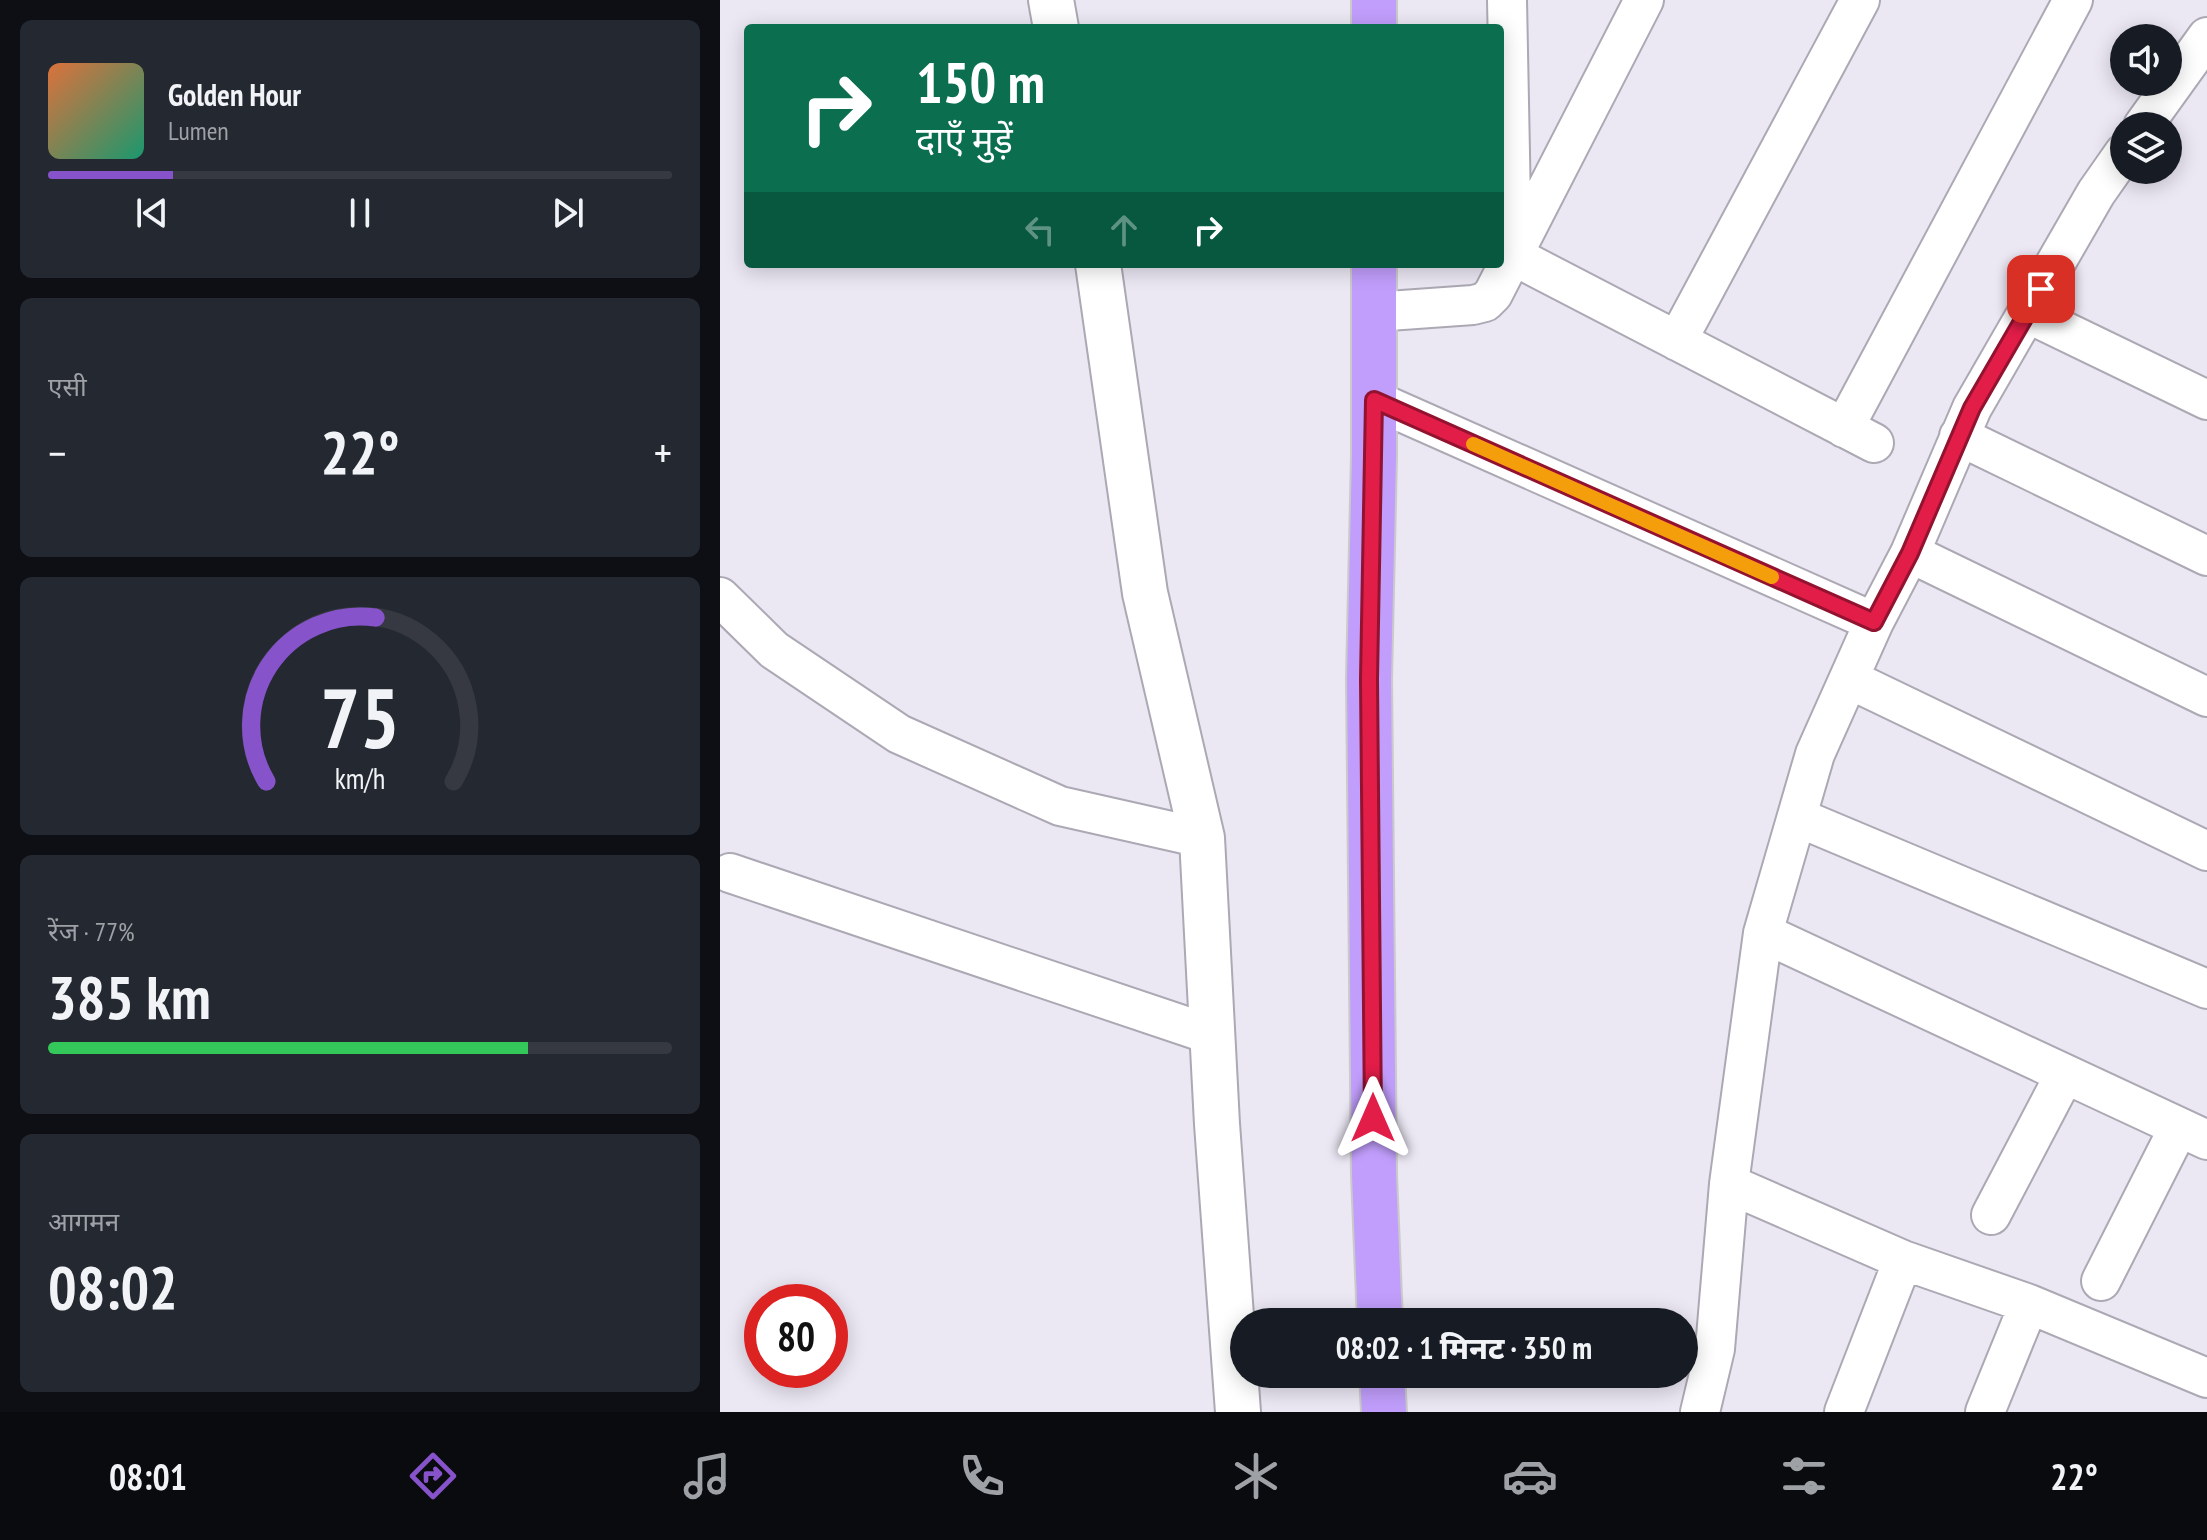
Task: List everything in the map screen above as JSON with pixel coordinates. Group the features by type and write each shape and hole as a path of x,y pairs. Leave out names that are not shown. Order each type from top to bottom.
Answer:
{"highway":[{"path":"1374,0 1374,24"},
{"path":"1374,268 1369,679 1374,1175 1379,1308"},
{"path":"1383,1388 1384,1412"}],"street":[{"path":"1051,0 1055,24"},
{"path":"1507,0 1512,255"},
{"path":"1374,312 1485,302 1493,294 1644,0"},
{"path":"1677,341 1860,0"},
{"path":"1512,255 1859,436 2073,0"},
{"path":"2153,112 2207,37"},
{"path":"1700,1412 1715,1349 1729,1184 1763,933 1815,754 1874,622 1910,553 1959,436 2110,173"},
{"path":"1099,268 1145,593 1202,838 1238,1412"},
{"path":"2027,313 2207,400"},
{"path":"1374,400 1874,622"},
{"path":"1959,436 2207,556"},
{"path":"1910,553 2207,697"},
{"path":"720,597 774,650 899,734 1060,806 1202,838"},
{"path":"1849,679 2207,851"},
{"path":"1797,817 2207,989"},
{"path":"730,873 1212,1035"},
{"path":"1763,933 2193,1134 2101,1281"},
{"path":"1991,1215 2065,1074"},
{"path":"1729,1184 1903,1260 2029,1304 2207,1378"},
{"path":"1844,1412 1903,1260"},
{"path":"1985,1412 2029,1304"}],"slow traffic":[{"path":"1473,444 1772,577"}],"route":[{"path":"1373,1118 1369,679 1374,400 1874,622 1910,553 1972,408 2041,289"}]}
